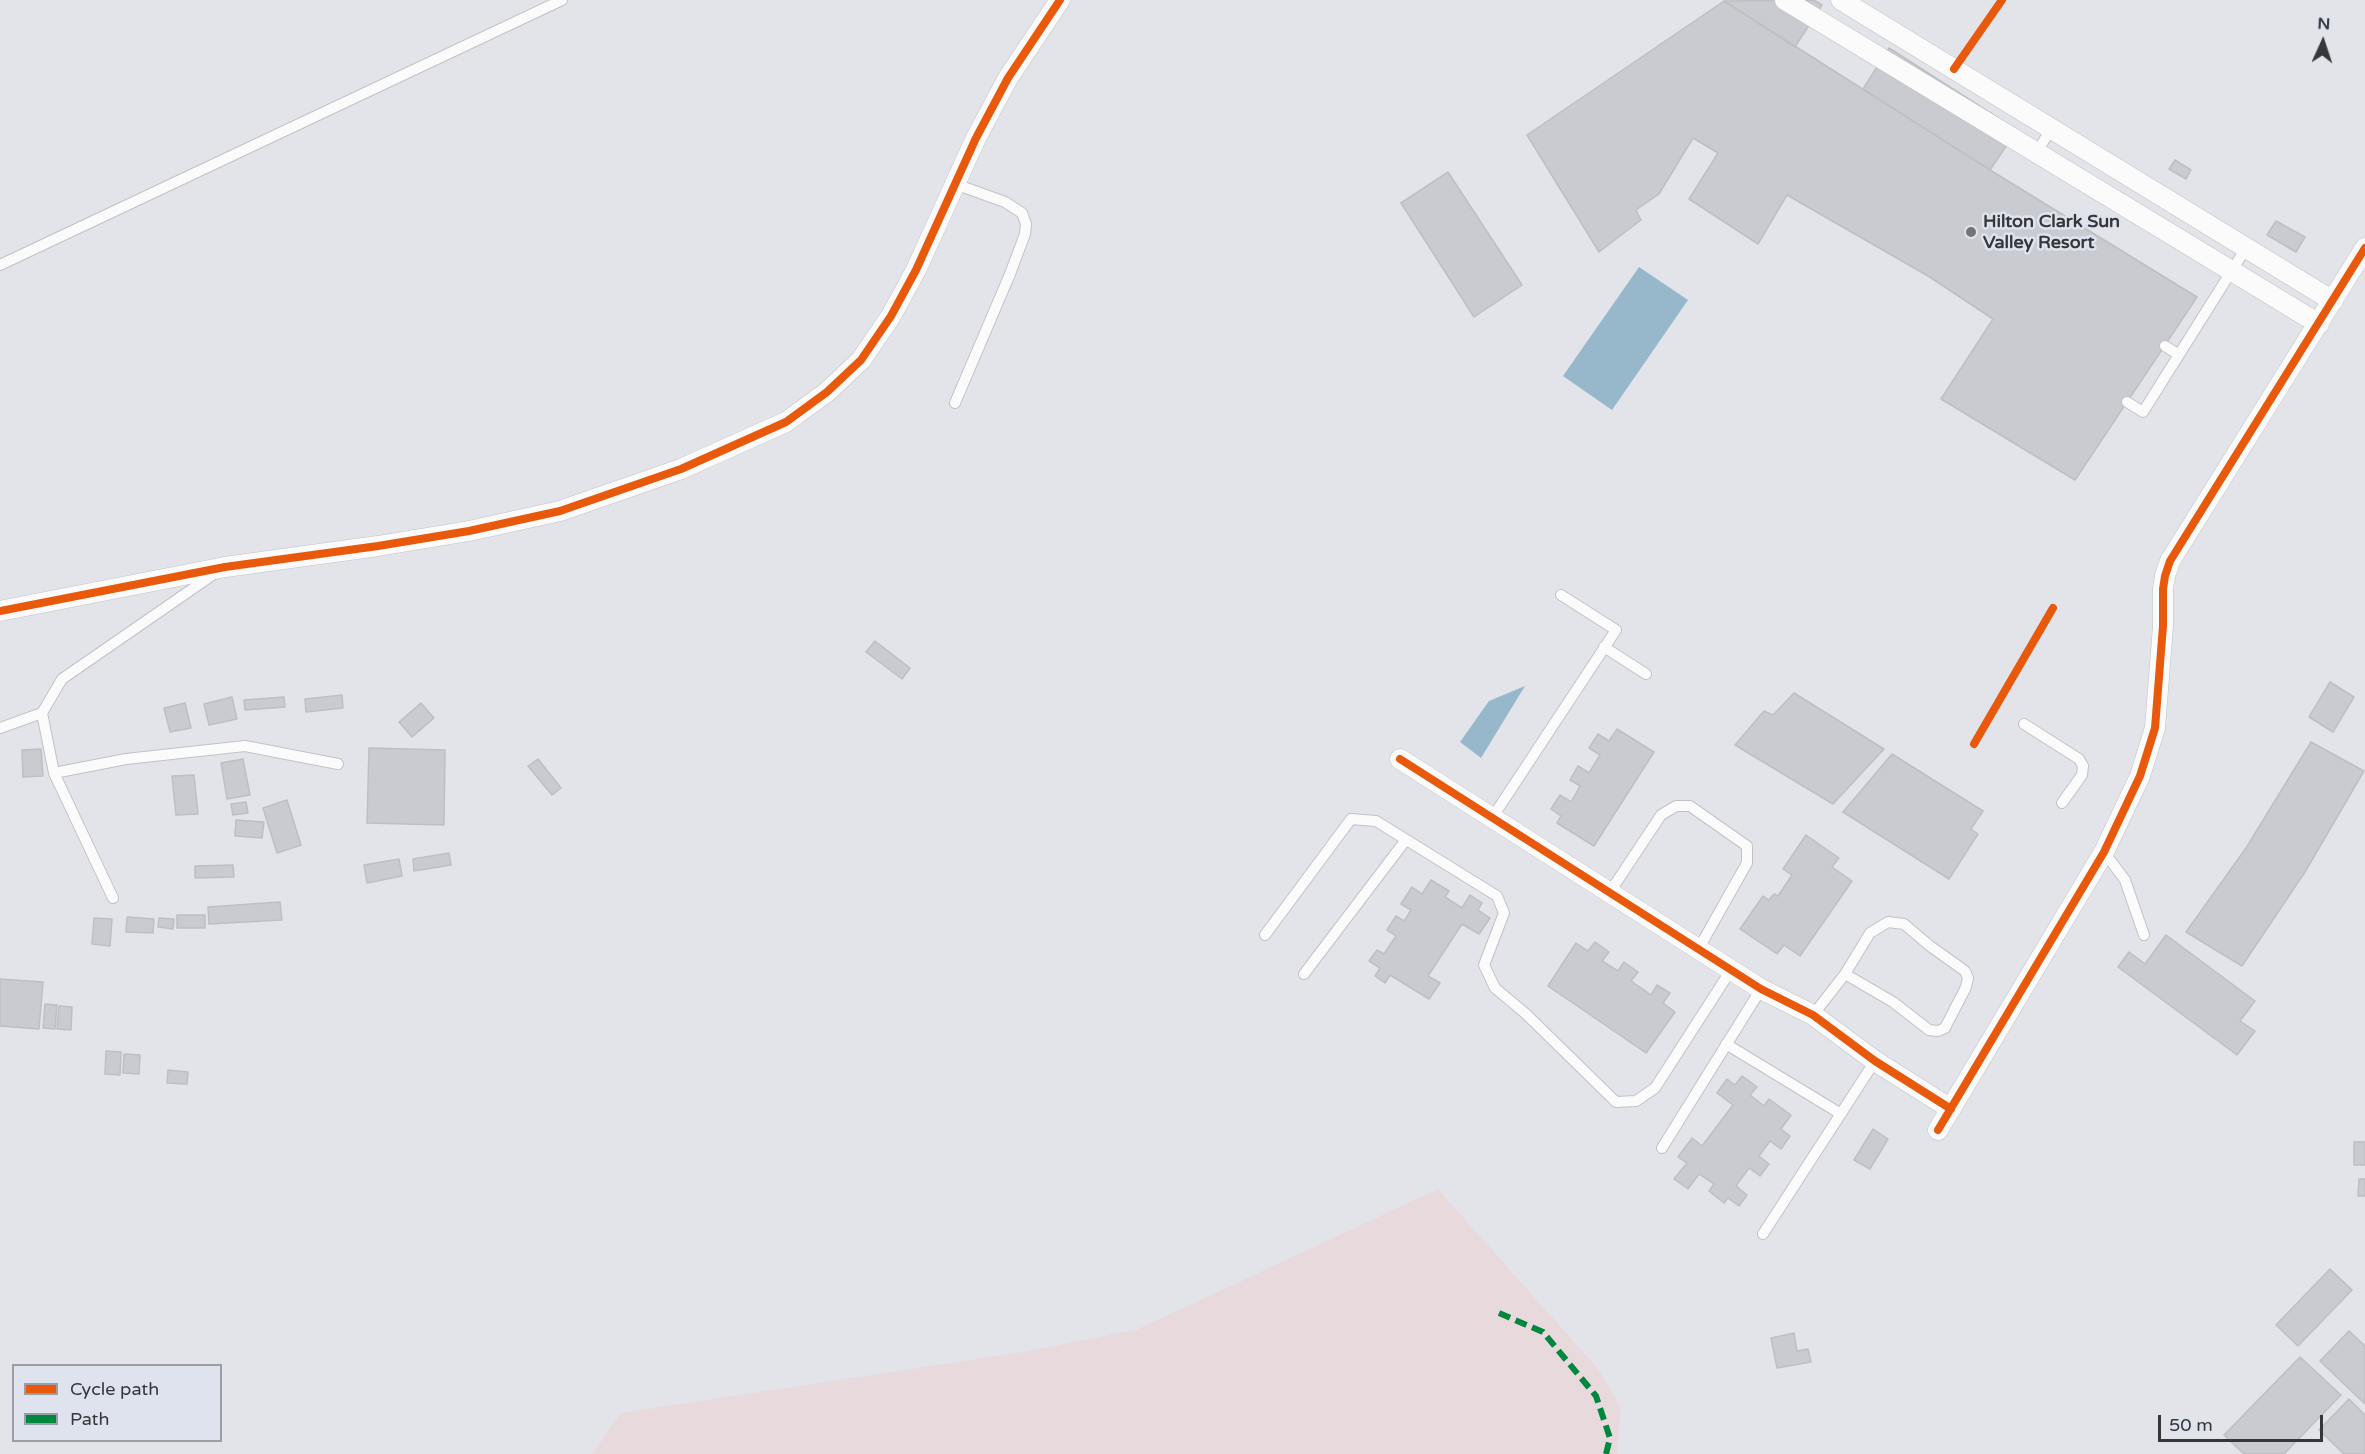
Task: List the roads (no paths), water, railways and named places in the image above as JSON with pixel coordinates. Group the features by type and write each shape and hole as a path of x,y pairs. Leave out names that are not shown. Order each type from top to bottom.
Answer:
{"street":[{"path":"0,610 225,567 412,541 560,511 681,469 786,422 827,392 861,360 891,316 916,270 955,184 1008,78 1060,0"},
{"path":"1785,0 2319,324"},
{"path":"1841,0 2333,301"},
{"path":"1938,1130 2016,995 2104,852 2137,784 2155,728 2163,626 2163,590 2170,561 2365,248"},
{"path":"1400,759 1761,989 1812,1015 1875,1061 1951,1109"}],"lane":[{"path":"0,265 562,0"},
{"path":"2037,152 2051,129"},
{"path":"955,184 1005,202 1022,213 1026,224 1025,234 1010,274 955,403"},
{"path":"2127,402 2143,412 2246,248"},
{"path":"2165,346 2179,355"},
{"path":"0,728 42,713 62,679 225,567"},
{"path":"1492,818 1616,630 1561,595"},
{"path":"1604,647 1646,674"},
{"path":"42,713 54,773 113,898"},
{"path":"2024,724 2079,759 2083,766 2082,775 2062,803"},
{"path":"54,773 126,759 245,746 338,764"},
{"path":"1610,892 1661,815 1676,807 1690,806 1747,846 1747,863 1699,948"},
{"path":"1265,935 1351,819 1376,821 1497,896 1504,913 1484,965 1496,988 1526,1014 1616,1102 1636,1101 1655,1088 1731,970"},
{"path":"1304,974 1405,841"},
{"path":"2104,852 2125,880 2144,935"},
{"path":"1812,1015 1845,974 1870,933 1888,922 1904,924 1965,971 1968,978 1966,987 1945,1028 1938,1031 1929,1030 1893,1002 1845,974"},
{"path":"1662,1148 1761,989"},
{"path":"1726,1044 1841,1114"},
{"path":"1763,1234 1875,1061"}],"water":[{"path":"1639,267 1688,300 1612,410 1563,376"},
{"path":"1525,686 1481,758 1460,742 1489,701"}],"place":[{"name":"Hilton Clark Sun Valley Resort","path":"1971,232"}]}
